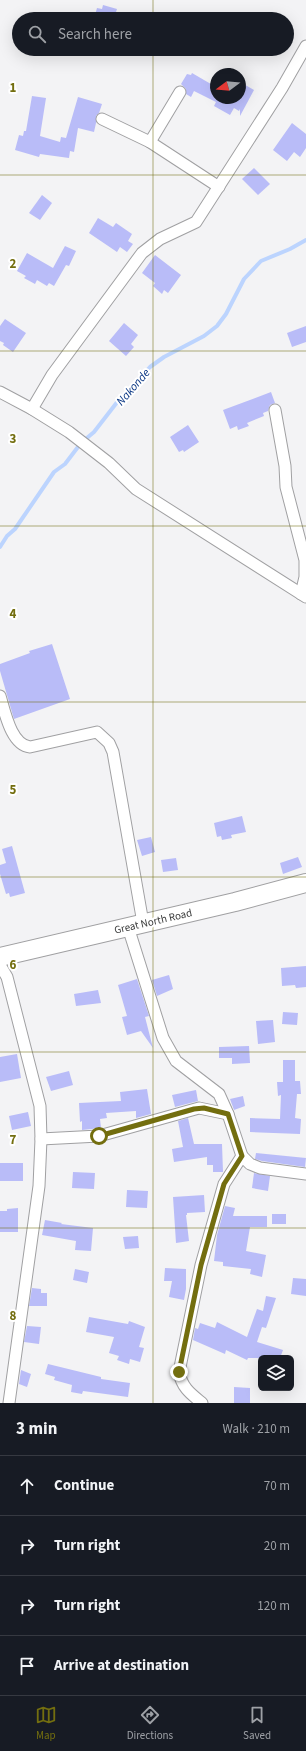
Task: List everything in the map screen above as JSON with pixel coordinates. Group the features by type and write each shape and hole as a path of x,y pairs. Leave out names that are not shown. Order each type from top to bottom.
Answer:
{"highway":[{"name":"Great North Road","path":"0,957 306,884"}],"street":[{"path":"32,409 52,375 142,253 160,239 196,222 285,82 306,46"},
{"path":"150,142 180,92"},
{"path":"102,118 150,142 219,187"},
{"path":"0,392 32,409 88,445 136,489 304,596 304,560 287,492 285,466 275,410"},
{"path":"0,696 14,736 19,744 30,747 97,732 109,743 113,752 136,925 166,1044 176,1061 219,1094 228,1114 242,1156 250,1164 260,1168 306,1174"},
{"path":"0,965 7,977 40,1106 41,1140 38,1186 9,1403"},
{"path":"41,1140 99,1136 194,1109 204,1108 228,1114"},
{"path":"202,1403 182,1384 179,1372 201,1265 224,1184 242,1156"}],"building":[{"path":"103,5 117,9 116,12 96,12 97,8 102,9"},
{"path":"192,73 210,84 210,99 194,91 191,97 186,94 186,89 181,84 187,74 191,75"},
{"path":"246,85 254,90 240,116 240,109 239,111 234,108 230,115 214,106 215,104 246,104"},
{"path":"32,96 46,98 40,136 60,142 61,137 66,138 78,97 102,104 99,113 96,116 94,132 78,128 74,152 70,151 69,158 40,154 39,157 15,150 19,135 23,136 24,131 26,131"},
{"path":"292,123 306,134 306,148 300,157 294,152 287,161 273,150"},
{"path":"254,168 270,184 258,195 242,179"},
{"path":"42,195 52,203 40,220 29,213"},
{"path":"98,218 113,227 116,223 132,234 128,241 133,244 127,252 120,247 117,252 89,233"},
{"path":"65,246 76,251 69,266 66,265 54,286 49,283 47,286 37,280 35,284 24,278 26,276 17,271 27,253 53,268"},
{"path":"155,255 181,275 168,293 164,290 162,294 153,286 155,283 142,273"},
{"path":"5,319 26,333 13,352 0,341 0,326"},
{"path":"124,323 138,335 131,344 134,347 126,356 109,341"},
{"path":"306,326 306,342 292,347 287,333"},
{"path":"271,392 275,403 270,405 268,411 263,413 264,416 247,423 249,426 238,430 237,426 230,429 223,410"},
{"path":"188,425 199,442 184,452 183,450 179,452 170,437"},
{"path":"52,644 70,699 14,719 0,671 0,664 30,653 29,651"},
{"path":"242,816 246,832 231,835 232,838 222,840 221,836 217,837 214,823"},
{"path":"151,837 155,852 142,856 137,840"},
{"path":"12,846 25,893 10,897 9,893 6,894 0,874 0,865 6,863 2,849"},
{"path":"298,857 302,867 283,874 280,863"},
{"path":"176,858 178,870 163,872 161,860"},
{"path":"306,966 306,987 296,988 295,985 282,986 281,968"},
{"path":"169,975 173,989 157,996 152,980"},
{"path":"137,979 149,1016 145,1017 153,1048 141,1031 127,1035 122,1017 127,1016 118,985"},
{"path":"98,990 101,1003 76,1006 74,994"},
{"path":"283,1012 298,1013 297,1025 282,1024"},
{"path":"273,1020 275,1042 258,1044 256,1021"},
{"path":"249,1046 250,1063 232,1064 232,1058 219,1058 219,1047"},
{"path":"17,1054 21,1078 0,1082 0,1057"},
{"path":"283,1060 295,1060 295,1081 300,1081 301,1094 297,1094 295,1118 301,1119 300,1134 250,1132 250,1118 280,1119 281,1095 278,1096 277,1082 283,1082"},
{"path":"69,1071 73,1085 51,1091 46,1077"},
{"path":"147,1089 151,1114 136,1118 136,1111 106,1113 107,1118 100,1119 101,1128 82,1130 79,1103 121,1101 120,1092"},
{"path":"196,1090 198,1101 175,1107 172,1095"},
{"path":"243,1096 245,1106 234,1110 230,1099"},
{"path":"28,1112 31,1126 12,1130 9,1116"},
{"path":"188,1118 194,1144 222,1144 223,1172 213,1172 213,1165 207,1165 207,1157 174,1162 172,1149 183,1147 178,1121"},
{"path":"256,1153 306,1158 305,1167 255,1159"},
{"path":"0,1163 23,1163 23,1181 0,1181"},
{"path":"73,1172 95,1173 94,1189 72,1188"},
{"path":"254,1173 270,1176 268,1191 252,1188"},
{"path":"127,1190 148,1191 147,1208 126,1207"},
{"path":"204,1195 205,1212 187,1213 186,1215 189,1241 176,1243 173,1197"},
{"path":"225,1206 235,1208 233,1216 267,1216 267,1227 250,1227 246,1251 266,1255 262,1277 250,1274 251,1269 223,1266 223,1262 214,1261 217,1235"},
{"path":"18,1208 18,1232 0,1232 0,1211"},
{"path":"272,1214 286,1214 286,1224 272,1224"},
{"path":"45,1220 62,1223 61,1224 93,1228 91,1251 75,1250 76,1241 42,1235"},
{"path":"138,1236 139,1248 125,1249 123,1237"},
{"path":"165,1268 186,1269 186,1289 184,1300 169,1297 172,1281 164,1281"},
{"path":"75,1269 89,1272 87,1283 73,1280"},
{"path":"293,1278 306,1279 306,1296 291,1294"},
{"path":"32,1288 41,1289 41,1293 47,1293 47,1306 29,1306"},
{"path":"266,1296 276,1298 266,1328 262,1327 257,1342 283,1350 281,1355 258,1355 258,1358 248,1358 247,1360 226,1350 225,1354 193,1340 195,1328 198,1329 200,1323 215,1328 217,1322 247,1337 257,1309 263,1311"},
{"path":"89,1317 128,1324 129,1321 145,1327 139,1347 144,1348 140,1362 130,1359 129,1364 117,1360 119,1356 109,1353 114,1337 86,1332"},
{"path":"27,1326 41,1327 39,1344 24,1342"},
{"path":"48,1364 101,1377 101,1379 130,1383 128,1397 83,1391 82,1394 71,1392 72,1385 54,1380 55,1377 45,1374"},
{"path":"21,1370 31,1374 27,1387 19,1384"},
{"path":"234,1387 250,1388 250,1403 234,1403"}],"waterway":[{"name":"Nakonde","path":"0,547 7,536 15,529 54,472 65,464 81,443 94,432 118,401 150,367 164,357 204,336 217,326 226,314 244,279 261,261 290,249 306,240"}],"route":[{"path":"99,1136 194,1109 204,1108 228,1114 242,1156 224,1184 201,1265 179,1372"}]}
